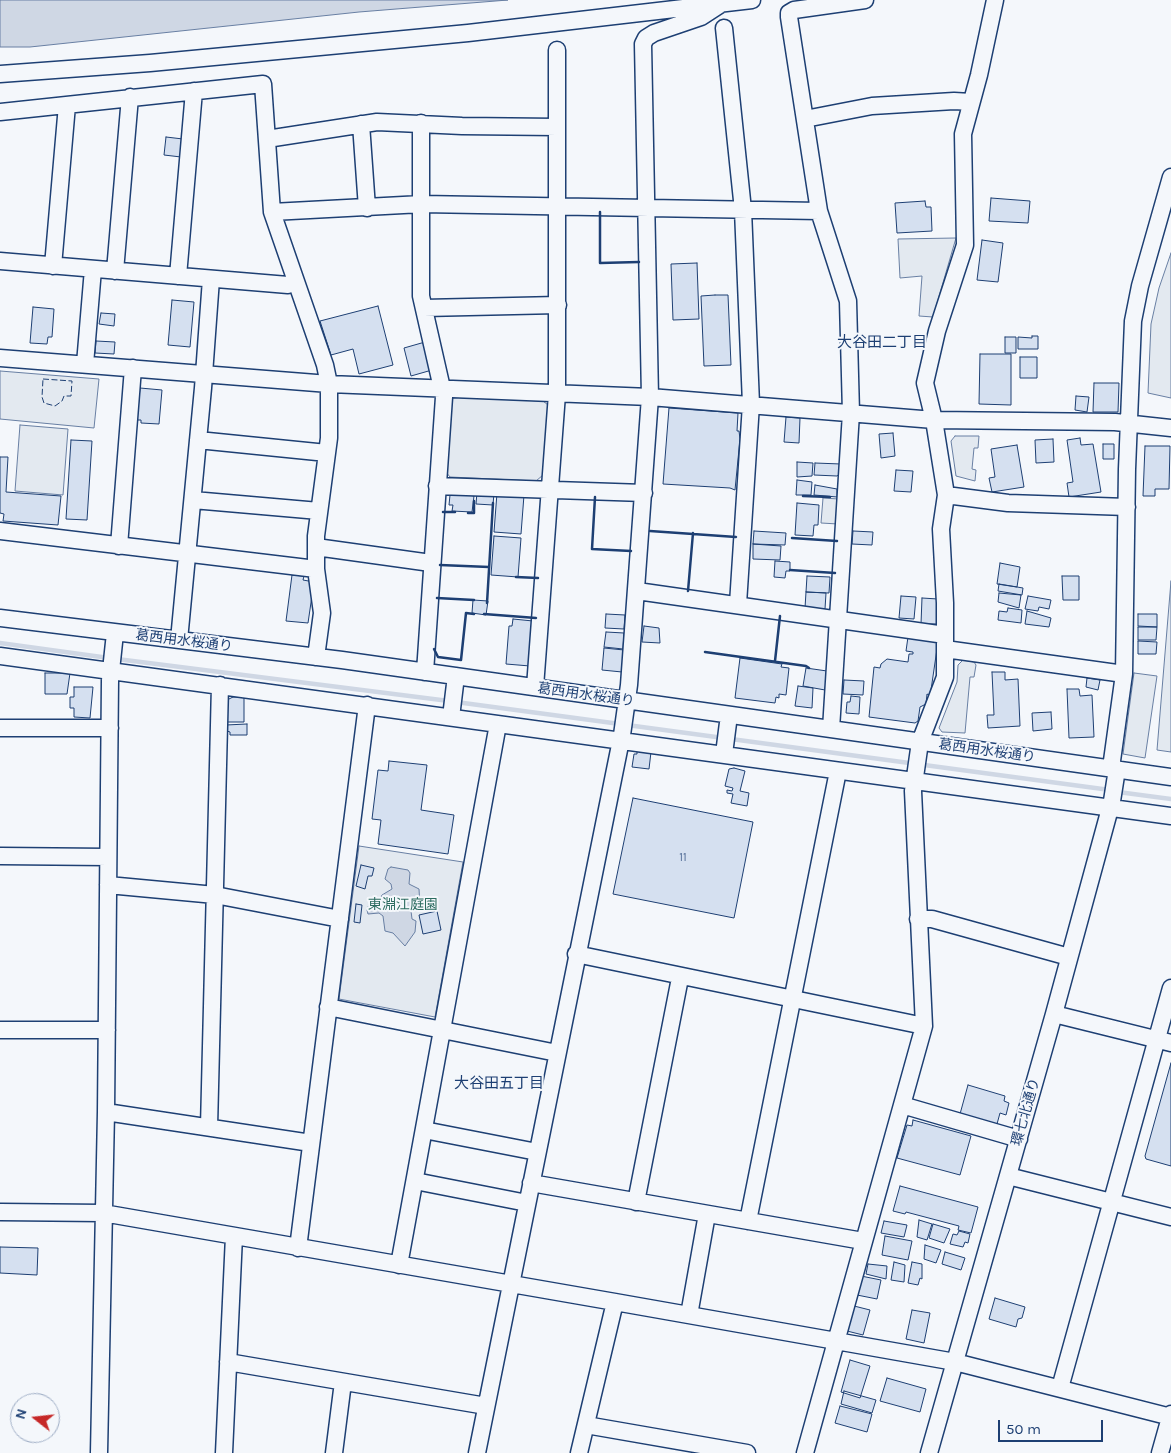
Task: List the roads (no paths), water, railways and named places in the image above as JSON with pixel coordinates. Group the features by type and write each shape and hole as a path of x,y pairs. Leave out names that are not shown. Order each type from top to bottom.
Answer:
{"street":[{"path":"0,74 130,65 449,34 752,0"},
{"path":"831,729 851,413 846,291 819,211 789,13 794,10 865,0"},
{"path":"805,1453 862,1241 924,1026 913,818 916,763 945,677 945,603 940,529 946,495 934,420 925,383 937,331 965,245 963,134 988,37 994,0"},
{"path":"477,1453 626,706 637,591 650,397 644,44 646,38 654,33 700,17 721,4"},
{"path":"724,28 743,210 751,404 738,604"},
{"path":"535,688 557,394 557,50"},
{"path":"0,112 263,84 272,212 325,365 329,384 330,422 316,547 316,569 322,613 316,657"},
{"path":"178,276 194,91"},
{"path":"115,270 130,97"},
{"path":"805,119 872,106 954,101 971,102"},
{"path":"53,266 67,105"},
{"path":"267,139 361,124 421,123 462,126 558,127"},
{"path":"421,123 421,296 443,389 425,672"},
{"path":"361,124 367,208"},
{"name":"環七北通り","path":"929,1453 1054,1014 1111,804 1124,674 1127,446 1130,424 1134,321 1140,286 1171,177"},
{"path":"272,212 422,204 819,211"},
{"path":"0,261 288,285 295,282"},
{"path":"85,364 93,269"},
{"path":"179,640 193,500 211,279"},
{"path":"424,308 558,305"},
{"path":"0,358 329,384 650,397 934,420 1130,424 1171,428"},
{"path":"119,546 133,368"},
{"path":"198,440 327,453"},
{"path":"437,486 644,493"},
{"path":"946,495 1008,503 1127,507"},
{"path":"193,500 319,512"},
{"path":"0,531 316,569"},
{"path":"316,547 431,563"},
{"path":"637,591 839,619 945,642 1124,674"},
{"name":"葛西用水桜通り","path":"0,618 425,672 455,683 535,688 626,706 729,720 831,729 916,763 1115,772 1171,777"},
{"path":"99,1453 106,1112 110,728 112,662 116,632"},
{"path":"0,656 112,662 220,685 367,704 498,724 725,751 838,771 916,763 1171,816"},
{"path":"451,717 455,683"},
{"path":"209,1127 220,685"},
{"path":"298,1248 367,704"},
{"path":"725,751 729,720"},
{"path":"399,1265 498,724"},
{"path":"0,728 110,728"},
{"path":"748,1221 838,771"},
{"path":"0,856 108,857"},
{"path":"108,885 215,895 340,919"},
{"path":"918,919 932,919 1069,957"},
{"path":"576,954 680,978 924,1026"},
{"path":"636,1202 680,978"},
{"path":"1060,1388 1111,1202 1164,1041 1171,988"},
{"path":"328,1007 557,1053"},
{"path":"1054,1014 1164,1041"},
{"path":"0,1030 107,1030"},
{"path":"902,1106 1018,1139"},
{"path":"106,1112 311,1143"},
{"path":"424,1130 537,1152"},
{"path":"1008,1176 1171,1217"},
{"path":"415,1181 527,1203"},
{"path":"531,1183 862,1241"},
{"path":"0,1212 103,1213 955,1362 1171,1415 1160,1453"},
{"path":"689,1315 707,1214"},
{"path":"224,1453 234,1236"},
{"path":"579,1453 615,1302"},
{"path":"228,1362 486,1406"},
{"path":"334,1453 343,1382"},
{"path":"586,1425 696,1449 747,1453"}],"waterway":[{"path":"0,643 109,658"},
{"path":"117,659 449,701"},
{"path":"456,702 620,724"},
{"path":"627,725 1110,790"},
{"path":"1118,792 1171,799"}],"district":[{"name":"大谷田二丁目","path":"882,343"},
{"name":"大谷田五丁目","path":"499,1084"}],"park label":[{"name":"東淵江庭園","path":"403,905"}]}
